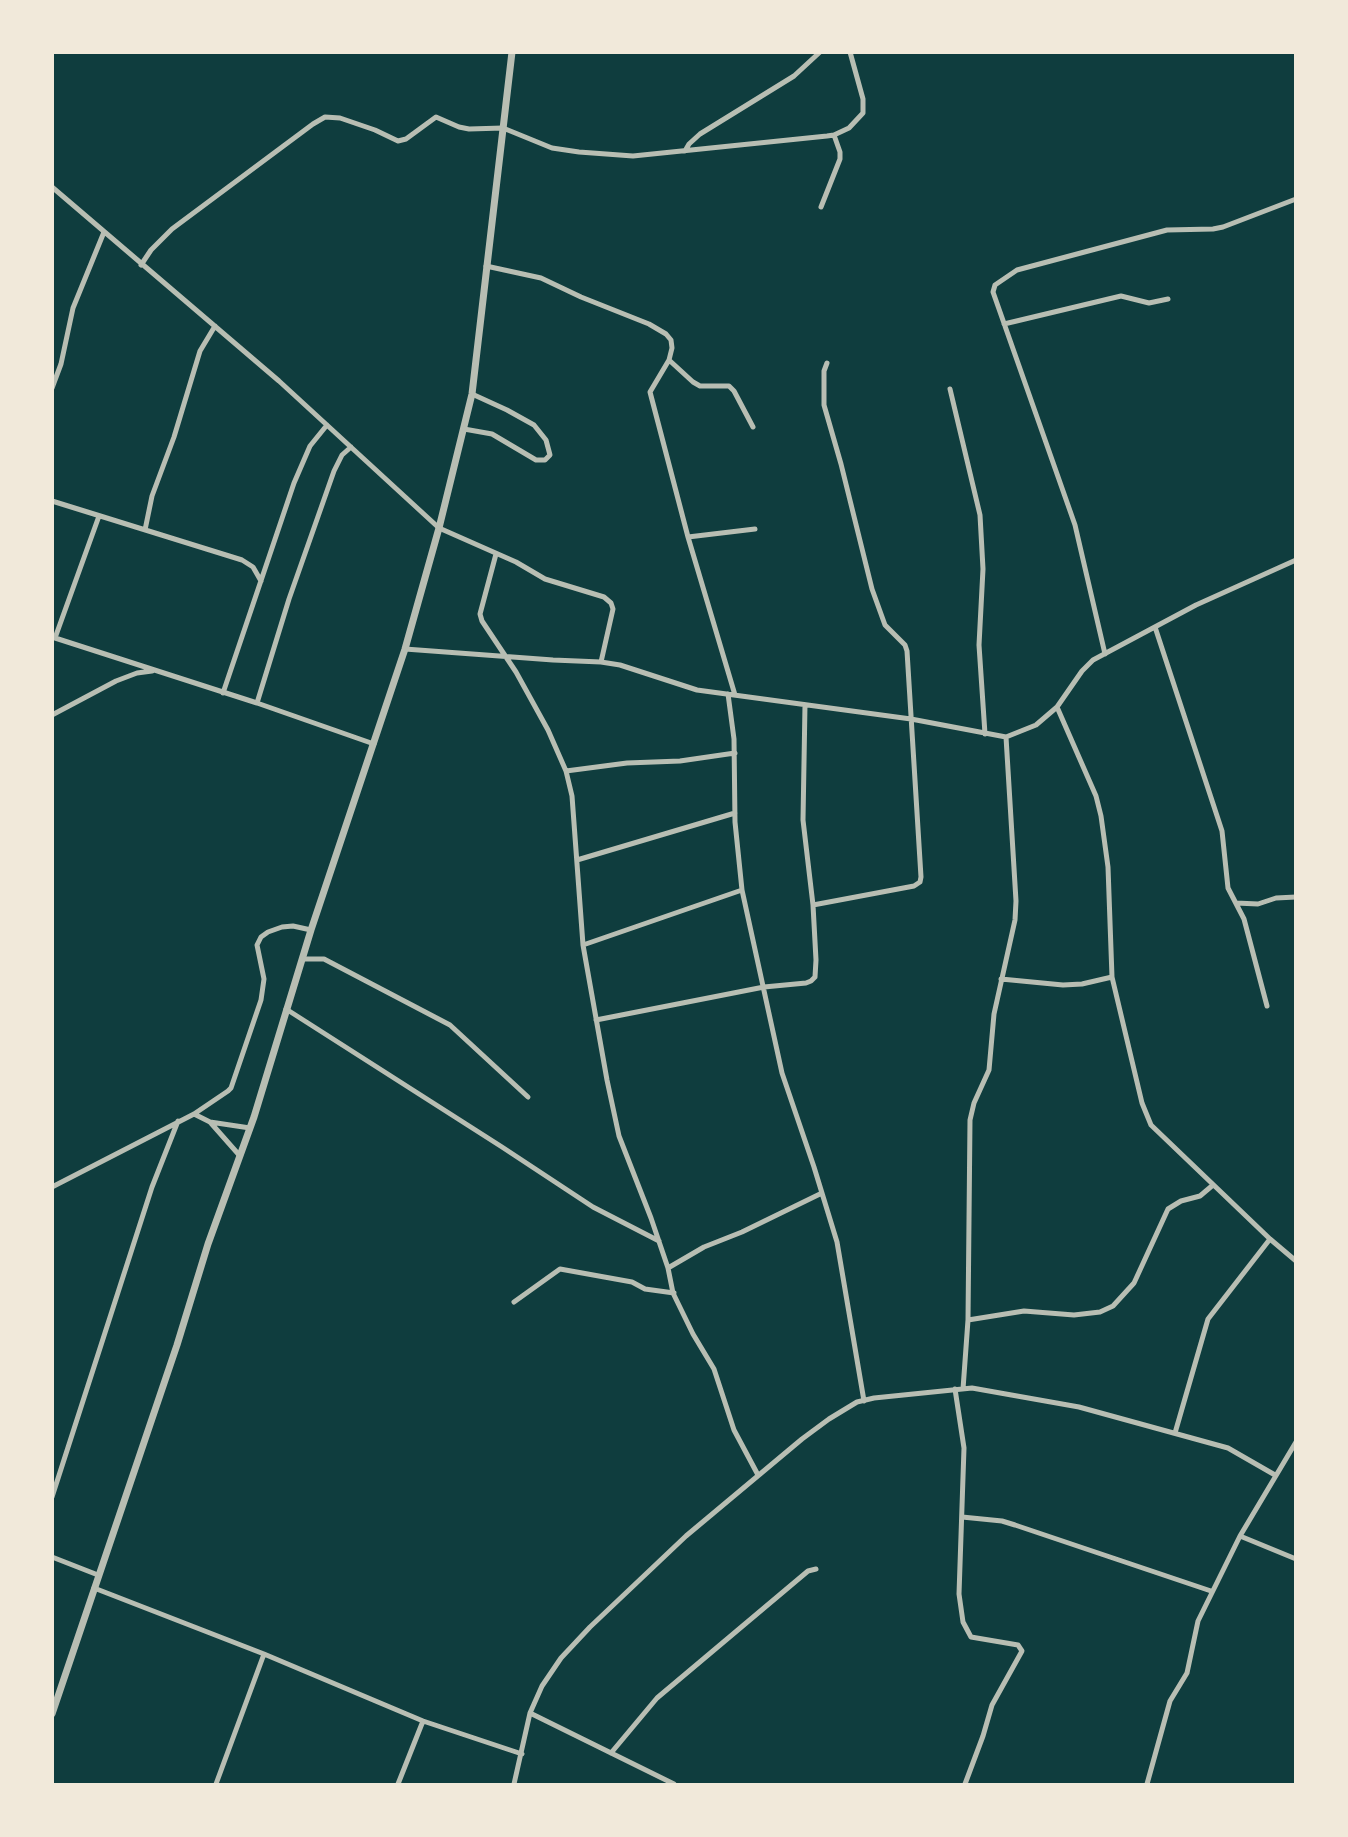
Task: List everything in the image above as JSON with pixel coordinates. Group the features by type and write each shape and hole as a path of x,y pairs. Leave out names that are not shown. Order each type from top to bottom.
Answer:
{"street":[{"path":"52,1714 177,1345 208,1244 250,1128 310,930 405,649 439,528 472,394 512,52"},
{"path":"685,151 700,134 794,76 820,52"},
{"path":"141,265 151,250 172,229 313,124 326,117 340,118 399,141 406,139 436,117 469,129 503,128 544,145 579,152 633,156 834,135 849,128 858,120 864,106 850,52"},
{"path":"821,207 840,159 834,135"},
{"path":"52,188 215,326 439,528 516,562 545,579 604,597 611,603 613,609 601,662"},
{"path":"1104,654 1075,525 993,292 995,285 1017,270 1167,230 1223,227 1296,199"},
{"path":"52,388 61,364 73,308 104,231"},
{"path":"486,266 541,278 581,297 649,324 666,334 671,340 669,360 650,392 688,537 735,695"},
{"path":"1004,324 1120,296 1149,303 1167,299"},
{"path":"145,530 156,480 174,437 200,351 215,326"},
{"path":"669,360 700,386 729,386 753,427"},
{"path":"813,905 914,886 920,882 907,651 905,645 885,625 878,608 824,405 824,371 827,363"},
{"path":"950,389 980,515 983,570 979,645 985,734"},
{"path":"464,429 492,434 536,460 545,460 550,454 546,440 534,425 472,394"},
{"path":"223,693 277,530 304,459 315,438 327,425"},
{"path":"257,703 289,599 334,471 342,455 351,447"},
{"path":"52,501 242,560 253,567 261,580"},
{"path":"99,516 54,637 374,744"},
{"path":"688,537 756,529"},
{"path":"496,554 480,614 516,672 566,771 572,796 583,945 619,1136 659,1241 674,1293 689,1326 714,1369 734,1430 758,1475"},
{"path":"405,649 601,662 620,665 697,690 911,719 1006,737 1036,725 1057,707 1082,671 1093,660 1196,605 1296,560"},
{"path":"1155,627 1222,831 1228,888 1249,934 1267,1006"},
{"path":"52,714 116,681 137,673 154,671"},
{"path":"728,694 735,753 735,813 742,890 782,1073 837,1242 864,1401"},
{"path":"596,1020 764,987 806,983 815,977 813,905 803,820 805,705"},
{"path":"1057,707 1096,796 1101,816 1108,867 1112,977 1142,1103 1151,1125 1296,1261"},
{"path":"963,1389 969,1320 970,1119 974,1103 989,1070 994,1014 1015,920 1016,901 1006,737"},
{"path":"566,771 680,761 735,753"},
{"path":"577,860 735,813"},
{"path":"583,945 742,890"},
{"path":"1236,903 1258,904 1276,898 1296,897"},
{"path":"52,1187 194,1114 231,1088 261,1000 264,979 257,945 261,937 282,927 293,926 310,930"},
{"path":"302,959 324,959 450,1025 528,1097"},
{"path":"1001,979 1063,985 1082,984 1112,977"},
{"path":"286,1009 593,1207 659,1241"},
{"path":"194,1114 210,1122 250,1128"},
{"path":"52,1497 152,1187 178,1121"},
{"path":"210,1122 240,1156"},
{"path":"969,1320 1024,1311 1074,1315 1100,1312 1113,1306 1134,1283 1168,1209 1181,1201 1200,1196 1213,1185"},
{"path":"668,1268 704,1247 742,1232 822,1192"},
{"path":"1175,1433 1208,1319 1270,1239"},
{"path":"514,1302 560,1269 632,1282 645,1289 674,1293"},
{"path":"514,1785 530,1713 542,1686 561,1658 686,1536 829,1419 857,1402 972,1388 1079,1407 1228,1448 1275,1475"},
{"path":"955,1389 964,1448 959,1594 965,1630 971,1637 1018,1645 1022,1651 992,1705 965,1785"},
{"path":"1147,1785 1170,1701 1185,1678 1198,1621 1211,1591 1240,1536 1296,1442"},
{"path":"962,1517 1002,1521 1211,1591"},
{"path":"1240,1536 1296,1559"},
{"path":"52,1557 98,1575"},
{"path":"611,1753 657,1698 808,1571 816,1569"},
{"path":"94,1588 264,1654 423,1721 522,1754"},
{"path":"216,1785 264,1654"},
{"path":"530,1713 674,1785"},
{"path":"398,1785 423,1721"}]}
